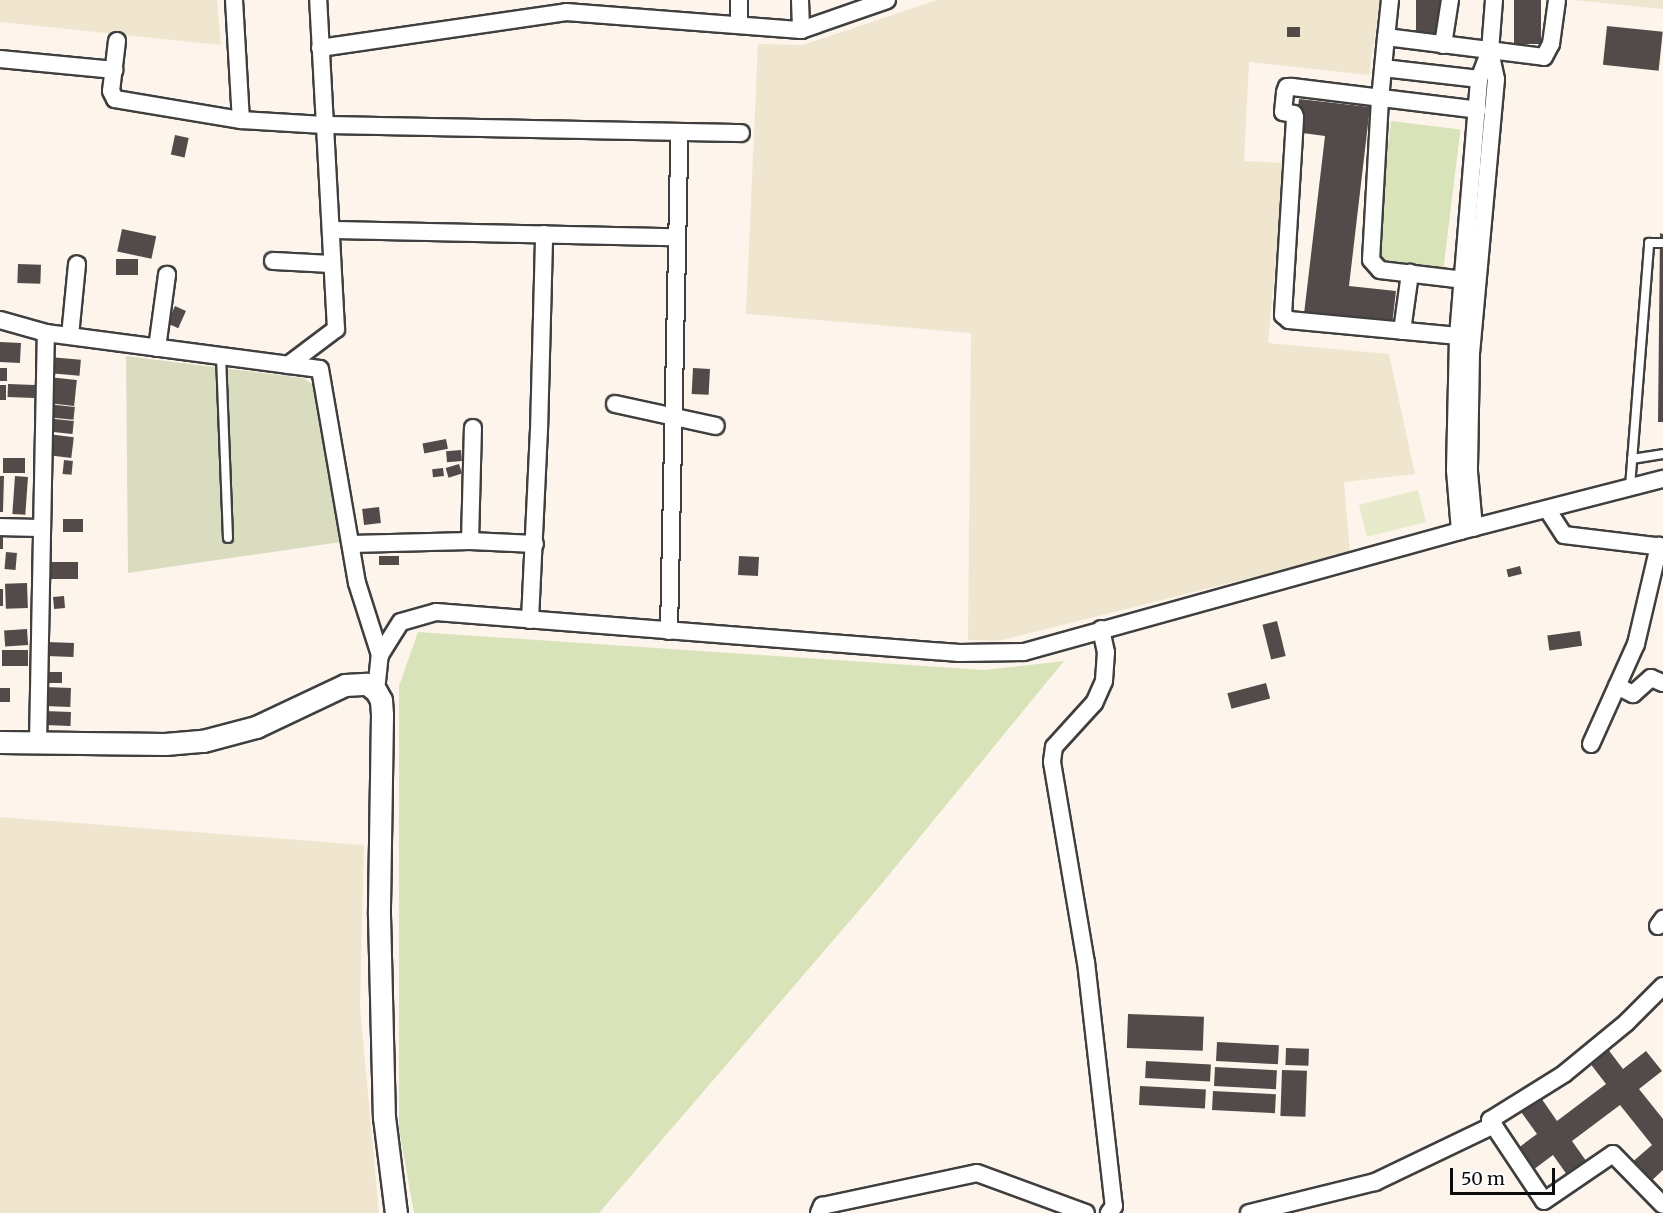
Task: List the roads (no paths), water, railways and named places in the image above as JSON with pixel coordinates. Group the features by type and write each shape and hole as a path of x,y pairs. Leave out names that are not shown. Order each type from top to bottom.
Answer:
{"street":[{"path":"234,0 241,120"},
{"path":"288,365 336,329 318,0"},
{"path":"739,0 739,25"},
{"path":"800,0 801,30"},
{"path":"320,48 566,12 801,30 887,0"},
{"path":"1390,0 1380,99 1371,260 1380,270 1464,280"},
{"path":"1443,45 1450,0"},
{"path":"1465,337 1464,280 1479,80 1490,51 1494,0"},
{"path":"1386,37 1544,57 1551,44 1557,0"},
{"path":"117,41 111,91 115,99 241,120 324,125 741,133"},
{"path":"1467,529 1455,470 1465,337 1496,79 1490,51"},
{"path":"0,59 114,70"},
{"path":"1383,68 1479,80"},
{"path":"1465,337 1289,320 1283,315 1295,117 1294,114 1282,112 1287,87 1478,110"},
{"path":"669,631 679,132"},
{"path":"331,230 677,237"},
{"path":"530,620 535,543 544,234"},
{"path":"273,261 332,264"},
{"path":"70,336 77,264"},
{"path":"1402,331 1410,273"},
{"path":"157,348 167,275"},
{"path":"0,320 46,333 320,369 357,583 380,655 376,692"},
{"path":"38,743 46,333"},
{"path":"615,404 716,426"},
{"path":"470,541 473,428"},
{"path":"380,655 401,622 436,612 959,653 1024,652 1467,529 1663,479"},
{"path":"1547,509 1564,536 1661,547 1636,644 1591,744"},
{"path":"0,527 41,528"},
{"path":"351,544 470,541 535,543"},
{"path":"1101,629 1106,652 1104,681 1094,703 1054,747 1052,762 1086,962 1114,1206 1108,1213"},
{"path":"1617,686 1633,694 1651,678 1662,678"},
{"path":"0,742 165,744 203,741 256,727 345,685 367,684 376,692 381,700 382,715 379,915 384,1106 387,1149 396,1213"},
{"path":"1663,986 1595,1049 1531,1096 1490,1120 1544,1201 1613,1154 1663,1205"},
{"path":"1249,1213 1375,1182 1494,1125"},
{"path":"819,1213 822,1206 977,1173 1086,1213"}],"lane":[{"path":"1630,488 1649,243 1663,243"},
{"path":"221,356 228,538"},
{"path":"1632,459 1663,454"}]}
